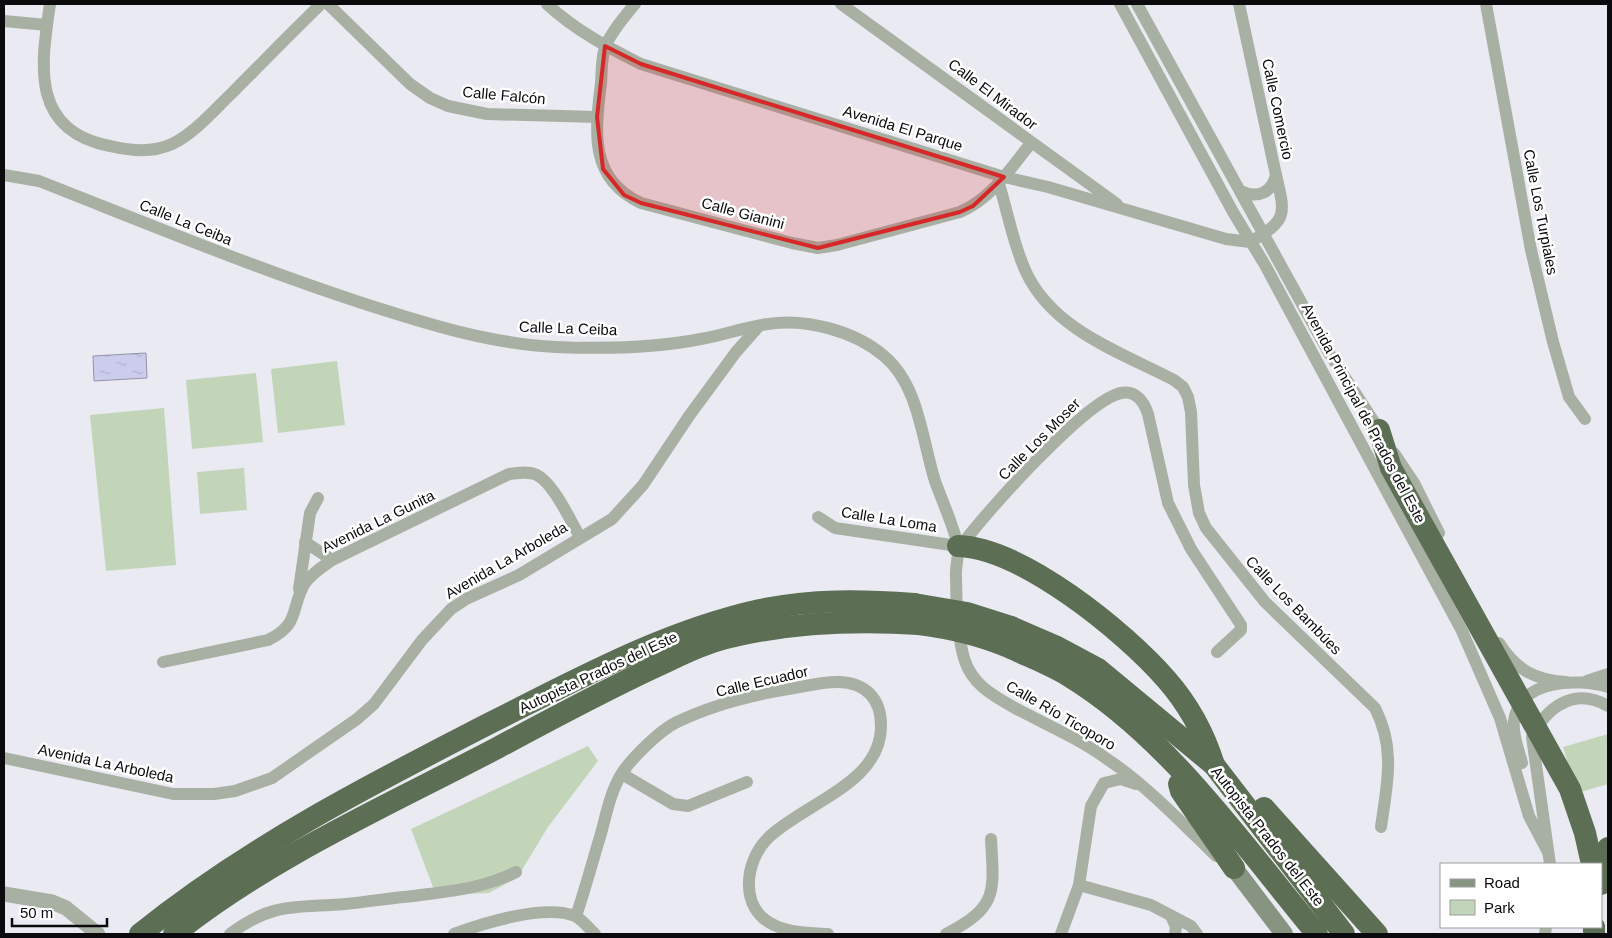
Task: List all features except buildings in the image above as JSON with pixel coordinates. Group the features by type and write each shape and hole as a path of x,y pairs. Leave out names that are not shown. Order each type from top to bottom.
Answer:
{"highway":[{"path":"1379,430 1391,468 1570,789 1585,833 1592,863"},
{"path":"959,546 993,552 1084,605 1120,634 1167,680 1196,721 1207,742 1214,765"},
{"name":"Autopista Prados del Este","path":"140,934 172,908 241,860 309,819 459,739 590,673 648,646 709,623 784,606 834,600 916,614 946,628 986,638 1068,675 1124,715 1173,764 1206,799 1317,934"},
{"name":"Autopista Prados del Este","path":"174,934 252,880 325,838 614,686 699,647 729,637 804,624 867,620 916,614 967,613 1011,627 1055,646 1098,669 1214,765 1344,934"},
{"path":"1098,669 1117,674 1148,695 1207,742 1377,934"},
{"path":"1173,764 1181,791 1234,868"},
{"path":"1602,879 1608,848"}],"main road":[{"path":"1234,868 1284,934"}],"street":[{"path":"50,4 43,56 44,86 53,111 65,124 84,138 129,150 152,151 174,143 211,114 321,4"},
{"name":"Calle Falcón","path":"328,4 410,84 430,98 448,106 487,114 597,117"},
{"name":"Avenida El Parque","path":"547,4 562,18 605,46 641,64 1002,180 1126,209 1210,235 1250,242"},
{"name":"Calle Gianini","path":"634,4 605,46 597,117 602,169 612,184 624,195 641,203 818,248 837,245 960,212 973,206 1002,180 1031,143"},
{"name":"Avenida Principal de Prados del Este","path":"1120,4 1250,242 1274,282 1462,631 1500,718 1530,816 1549,858"},
{"name":"Avenida Principal de Prados del Este","path":"1138,4 1329,352 1414,483 1478,607 1505,653 1536,677 1546,681 1566,682"},
{"name":"Calle Comercio","path":"1239,4 1276,175 1274,183 1263,193 1256,195 1241,191"},
{"name":"Calle Los Turpiales","path":"1486,4 1531,250 1552,342 1569,397 1585,418"},
{"name":"Calle El Mirador","path":"844,5 916,56 1031,143 1126,209"},
{"path":"4,21 47,25"},
{"name":"Calle La Ceiba","path":"4,175 38,181 281,277 410,318 518,344 588,348 649,344 700,339 784,322 827,328 866,344 884,356 898,370 913,404 934,475 959,546"},
{"path":"1250,242 1277,224 1282,213 1283,202 1276,175"},
{"name":"Calle Los Bambúes","path":"1002,180 1019,255 1033,285 1056,313 1095,341 1174,380 1183,388 1188,397 1191,412 1194,485 1199,512 1206,528 1265,602 1375,708 1385,726 1389,748 1388,775 1381,827"},
{"name":"Avenida La Arboleda","path":"4,758 173,794 214,794 235,791 272,778 357,719 374,704 416,647 439,619 451,609 466,599 519,575 612,519 634,496 736,352 759,326"},
{"name":"Calle Los Moser","path":"959,546 976,525 1076,422 1110,397 1123,393 1135,395 1144,402 1148,414 1168,503 1192,549 1241,625 1241,630 1217,652"},
{"name":"Avenida La Gunita","path":"163,662 268,640 277,635 292,620 296,611 298,596 307,581 332,560 510,474 523,472 535,474 546,481 580,537"},
{"path":"298,596 310,513 318,498"},
{"name":"Calle La Loma","path":"818,517 835,528 959,546"},
{"path":"305,542 332,560"},
{"name":"Calle Río Ticoporo","path":"959,546 956,578 963,655 972,678 985,690 1005,702 1105,757 1181,822 1222,862 1234,868"},
{"path":"1549,858 1531,802 1514,723 1518,706 1523,699 1534,692 1566,682 1587,681 1608,674"},
{"path":"1587,681 1608,687"},
{"name":"Calle Ecuador","path":"576,916 609,802 622,774 649,745 675,723 710,710 780,690 829,683 848,683 860,686 870,694 881,716 880,742 875,756 855,778 782,826 759,850 749,873 750,898 760,916 774,926 794,931 828,934"},
{"path":"1549,858 1531,746 1532,738 1537,726 1552,709 1570,699 1591,699 1608,706"},
{"path":"622,774 673,804 688,806 747,782"},
{"path":"1061,934 1079,885 1091,806 1099,789 1104,783 1121,779 1140,786"},
{"path":"946,934 970,922 987,904 993,884 991,839"},
{"path":"230,934 244,924 272,910 291,906 344,904 471,889 494,883 516,872"},
{"path":"1079,885 1151,905 1172,918 1191,926 1196,934"},
{"path":"6,892 52,902 66,908 98,934"},
{"path":"454,934 500,920 554,913 576,916 595,934"},
{"path":"1172,918 1176,927 1175,934"}],"highlighted area":[{"path":"605,46 641,64 1004,177 973,206 960,212 818,248 641,203 624,195 603,169 597,117"}],"green space":[{"path":"337,361 345,425 278,433 271,369"},
{"path":"256,373 263,442 192,449 186,380"},
{"path":"164,408 176,565 106,571 90,415"},
{"path":"244,468 247,510 200,514 197,472"},
{"path":"1608,734 1608,784 1577,793 1563,747"},
{"path":"588,746 598,761 548,827 517,878 489,893 436,895 411,829"}],"water":[{"path":"146,353 147,378 94,381 93,356"}]}
